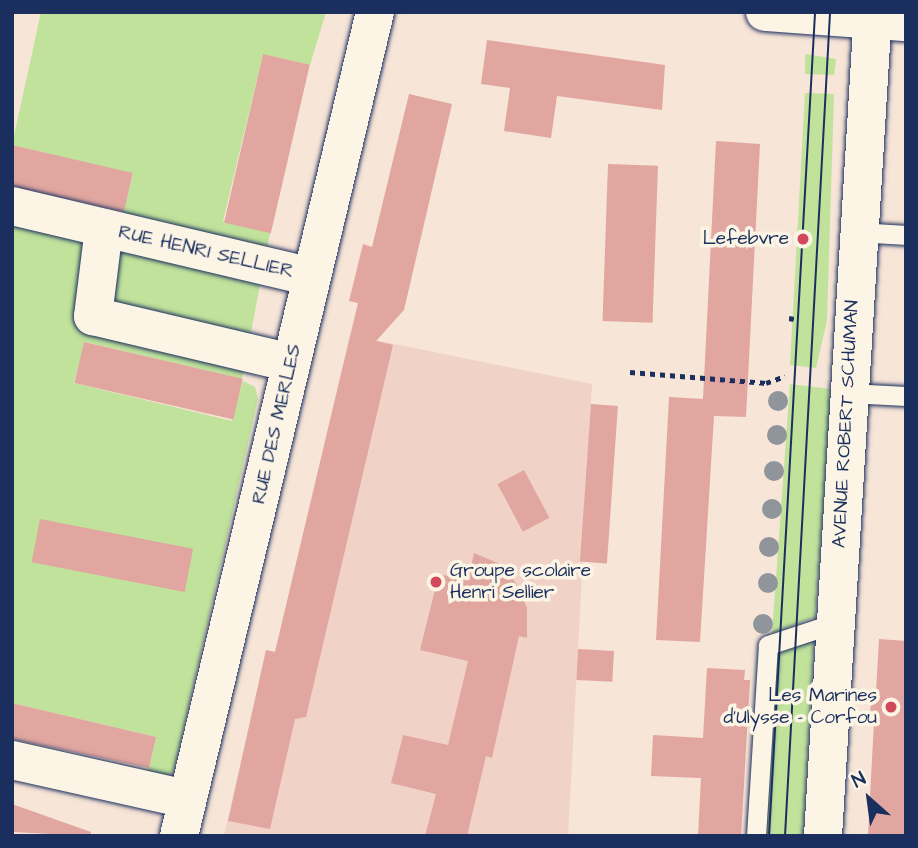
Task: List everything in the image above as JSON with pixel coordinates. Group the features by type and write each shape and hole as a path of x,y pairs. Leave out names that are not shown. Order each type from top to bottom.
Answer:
{"street":[{"name":"RUE DES MERLES","path":"178,836 292,363 309,276 375,12"},
{"path":"765,12 884,18"},
{"name":"AVENUE ROBERT SCHUMAN","path":"823,836 857,232 884,18"},
{"name":"RUE HENRI SELLIER","path":"12,206 309,276"},
{"name":"RUE HENRI SELLIER","path":"104,228 93,316 292,363"},
{"path":"12,760 187,799"}],"lane":[{"path":"857,232 906,235"},
{"path":"848,393 906,396"},
{"path":"756,836 768,645 835,623"}],"path":[{"path":"630,372 766,383 785,376"}],"shaded area":[{"name":"Groupe scolaire Henri Sellier","path":"350,335 592,384 568,836 224,836 266,650 275,652"}],"green space":[{"path":"41,12 326,12 310,65 263,54 223,221 270,233 242,379 85,342 74,383 232,421 243,381 255,387 258,399 174,771 162,780 146,779 156,737 12,703 12,189 122,215 133,174 12,145"},
{"path":"805,54 836,59 834,75 805,74"},
{"path":"805,93 834,94 827,320 816,368 790,365"},
{"path":"790,384 831,389 822,527 815,617 772,634"},
{"path":"814,638 803,836 763,836 775,655"}],"building":[{"path":"487,40 665,65 662,110 557,96 551,138 504,131 510,88 481,84"},
{"path":"263,54 310,65 271,233 224,223"},
{"path":"409,94 452,104 404,310 376,341 393,345 306,717 295,719 270,829 228,821 266,650 275,652 358,303 349,301 363,244 372,247"},
{"path":"716,141 760,144 746,417 714,416 700,642 656,640 669,397 703,399"},
{"path":"12,145 133,173 124,212 12,186"},
{"path":"608,164 658,166 652,323 603,321"},
{"path":"84,342 243,379 233,420 75,383"},
{"path":"591,404 618,406 607,563 580,562"},
{"path":"524,470 549,518 523,532 498,484"},
{"path":"40,519 193,549 185,592 32,562"},
{"path":"474,553 500,564 516,583 527,608 527,638 519,636 492,758 486,756 467,836 425,836 436,794 391,783 403,735 448,745 468,661 420,650 439,574 468,581"},
{"name":"Les Marines d'Ulysse - Corfou","path":"879,639 906,641 906,836 868,836 874,721 870,721 871,692 876,692"},
{"path":"578,649 614,651 612,682 576,680"},
{"path":"707,668 745,670 744,680 750,680 741,836 698,836 701,778 651,776 653,735 703,738"},
{"path":"12,703 156,737 149,768 12,739"},
{"path":"12,804 91,832 90,836 12,832"}],"tram line":[{"path":"769,836 815,12"},
{"path":"785,836 830,12"}],"place":[{"name":"Lefebvre","path":"803,239"},
{"name":"Groupe scolaire Henri Sellier","path":"436,582"},
{"name":"Les Marines d'Ulysse - Corfou","path":"891,707"}]}
